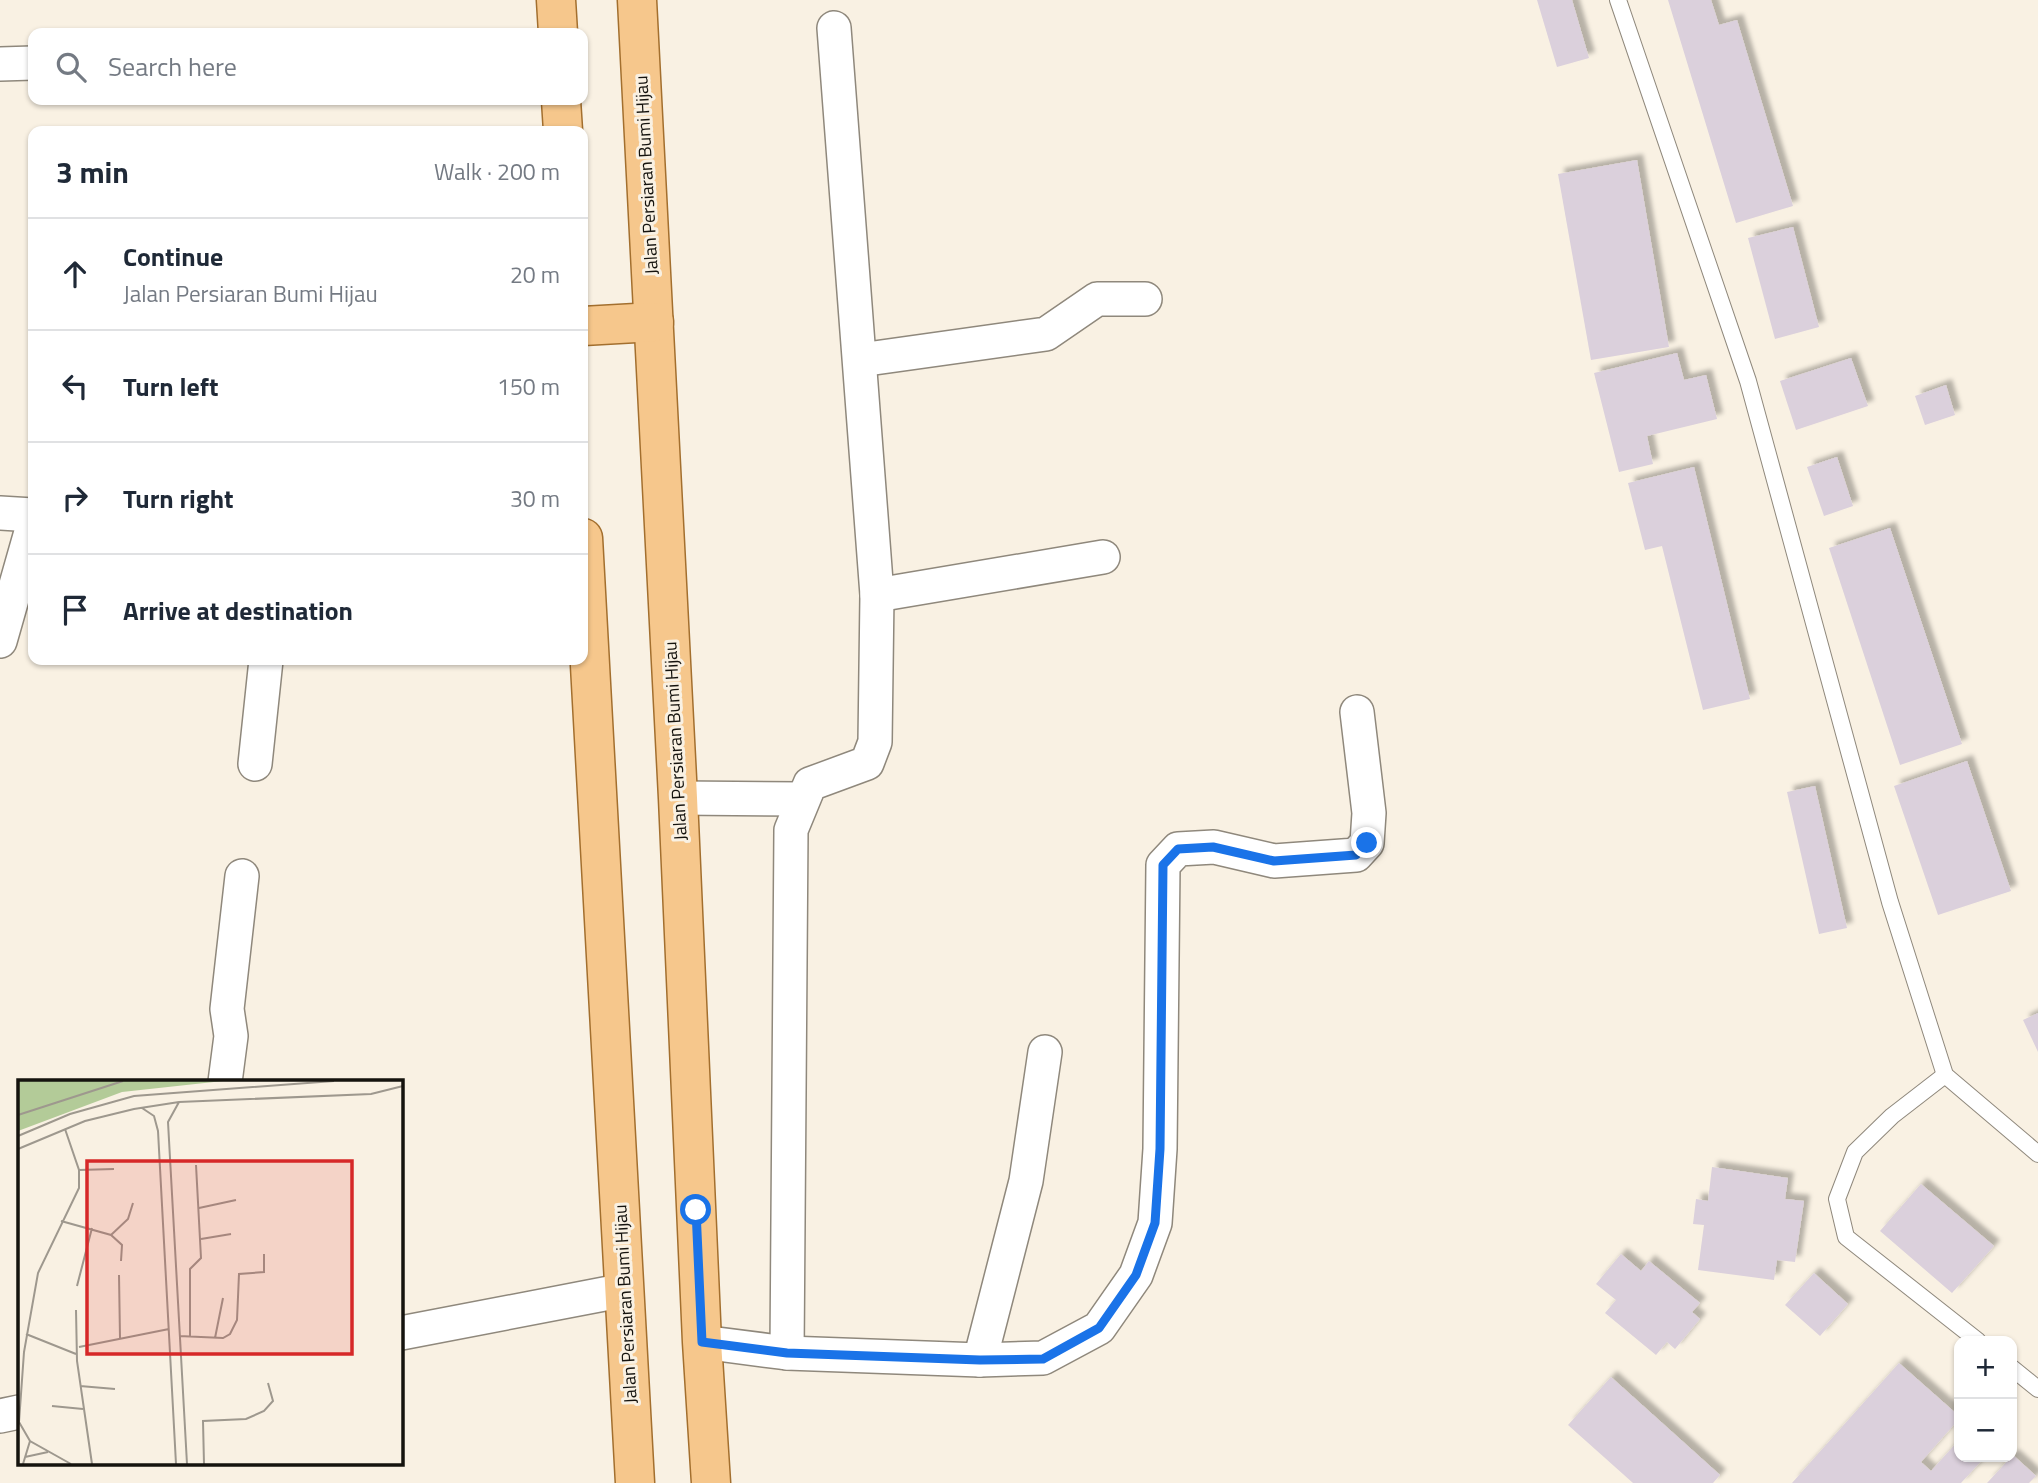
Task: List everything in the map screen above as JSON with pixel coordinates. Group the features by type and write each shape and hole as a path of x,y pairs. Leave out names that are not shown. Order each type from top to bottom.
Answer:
{"main road":[{"path":"556,0 558,28"},
{"name":"Jalan Persiaran Bumi Hijau","path":"637,0 711,1483"},
{"path":"561,105 563,126"},
{"path":"588,326 654,322"},
{"name":"Jalan Persiaran Bumi Hijau","path":"588,628 635,1483"}],"street":[{"path":"787,1353 791,830 810,784 867,763 875,742 877,595 834,28"},
{"path":"0,64 28,63"},
{"path":"860,360 1046,334 1097,299 1145,299"},
{"path":"0,513 28,515"},
{"path":"0,641 28,543"},
{"path":"877,595 1103,557"},
{"path":"254,764 265,665"},
{"path":"702,1342 787,1353 980,1360 1043,1359 1099,1328 1136,1275 1155,1223 1160,1149 1163,865 1178,849 1213,847 1274,861 1356,855 1367,843 1368,813 1357,712"},
{"path":"678,798 802,799"},
{"path":"225,1080 231,1036 228,1009 242,876"},
{"path":"980,1360 1026,1181 1045,1052"},
{"path":"402,1333 625,1290"},
{"path":"0,1416 18,1412"}],"lane":[{"path":"1618,0 1748,381 1890,902 1945,1075 2038,1154"},
{"path":"1945,1075 1892,1116 1855,1152 1838,1199 1846,1237 1972,1336"},
{"path":"2017,1372 2038,1389"}],"building":[{"path":"1537,0 1572,0 1589,58 1557,67"},
{"path":"1668,0 1711,0 1719,25 1737,20 1793,206 1736,223"},
{"path":"1637,160 1669,347 1591,360 1558,174"},
{"path":"1793,227 1819,327 1775,339 1748,238"},
{"path":"1677,353 1684,380 1706,375 1717,419 1647,436 1653,464 1619,472 1594,373"},
{"path":"1851,358 1868,406 1796,430 1780,381"},
{"path":"1946,385 1955,415 1925,425 1915,396"},
{"path":"1837,457 1853,506 1824,516 1807,467"},
{"path":"1694,467 1750,699 1703,710 1662,546 1645,550 1628,483"},
{"path":"1890,528 1962,744 1900,765 1829,548"},
{"path":"1967,761 2011,891 1938,915 1894,786"},
{"path":"1815,786 1847,928 1819,934 1787,792"},
{"path":"2038,1013 2038,1052 2023,1020"},
{"path":"1712,1167 1788,1178 1785,1199 1804,1201 1795,1262 1777,1260 1774,1280 1698,1270 1704,1225 1693,1224 1696,1199 1708,1201"},
{"path":"1921,1184 1994,1246 1952,1293 1880,1231"},
{"path":"1621,1254 1641,1271 1649,1261 1700,1303 1692,1312 1700,1319 1675,1349 1667,1342 1656,1355 1605,1313 1616,1300 1596,1284"},
{"path":"1814,1273 1848,1304 1820,1336 1785,1305"},
{"path":"1899,1363 1954,1412 1954,1425 1921,1462 1931,1471 1954,1446 1954,1462 1980,1462 1961,1483 1792,1483"},
{"path":"1611,1377 1720,1475 1713,1483 1633,1483 1568,1425"},
{"path":"2017,1459 2036,1476 2029,1483 1987,1483 2006,1462 2017,1462"}],"route":[{"path":"696,1210 702,1342 787,1353 980,1360 1043,1359 1099,1328 1136,1275 1155,1223 1160,1149 1163,865 1178,849 1213,847 1274,861 1356,855 1367,843"}]}
